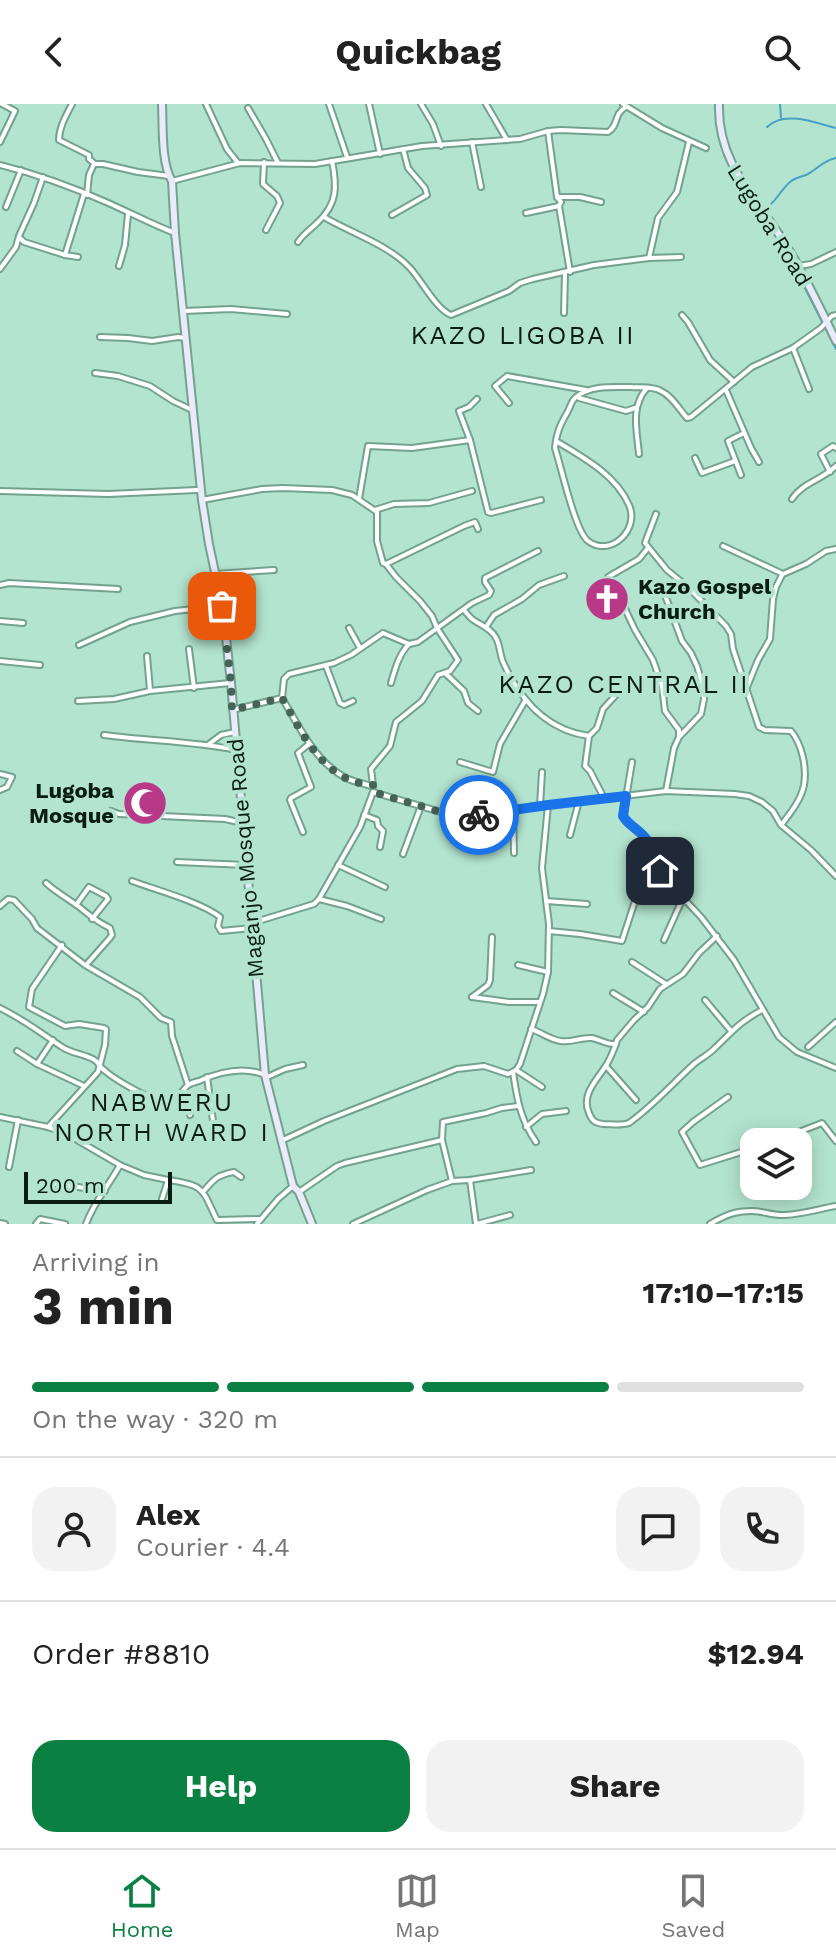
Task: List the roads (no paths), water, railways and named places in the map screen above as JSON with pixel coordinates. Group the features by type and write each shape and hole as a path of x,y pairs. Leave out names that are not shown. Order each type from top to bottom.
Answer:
{"street":[{"path":"0,142 15,111 2,104"},
{"path":"72,104 59,140 89,155 89,159 96,164 170,179 238,163 315,164 403,149 520,139 548,131 608,132 614,127 624,105 689,142 706,148"},
{"name":"Maganjo Mosque Road","path":"162,104 202,500 222,606 231,683 265,1076 296,1189 312,1224"},
{"path":"206,104 227,149 238,163"},
{"path":"329,104 347,157"},
{"path":"369,104 380,154"},
{"path":"421,104 441,146"},
{"path":"486,104 507,140"},
{"name":"Lugoba Road","path":"719,104 724,144 736,175 785,243 835,338"},
{"path":"248,108 278,163"},
{"path":"548,131 557,197 561,202 568,272 564,313"},
{"path":"472,142 481,187"},
{"path":"649,258 658,218 677,192 689,142"},
{"path":"392,215 427,195 408,168 403,149"},
{"path":"298,242 324,217 336,192 332,161"},
{"path":"264,162 263,184 277,196 280,203 266,230"},
{"path":"65,255 86,195 91,170 96,164"},
{"path":"0,165 43,177 175,233"},
{"path":"6,207 21,170"},
{"path":"0,269 16,247 43,177"},
{"path":"557,197 580,197 601,202"},
{"path":"526,213 559,206"},
{"path":"119,266 125,249 128,214"},
{"path":"324,217 400,258 447,315 509,291 520,283 594,265 681,257"},
{"path":"19,236 24,242 78,257"},
{"path":"798,266 811,264 836,252"},
{"path":"184,311 231,309 287,314"},
{"path":"682,315 710,360 734,382"},
{"path":"509,403 495,386 511,375 589,390 606,387 661,390 687,418 695,415 755,365 793,348 836,315"},
{"path":"100,337 152,341 187,338"},
{"path":"793,348 809,389"},
{"path":"95,373 150,386 194,411"},
{"path":"639,454 635,408 647,388"},
{"path":"556,441 602,471 625,497 631,508 632,522 624,537 609,545 599,546 583,535 555,448 556,441 560,426 576,397 589,390"},
{"path":"726,390 759,462"},
{"path":"576,397 626,411 635,408"},
{"path":"477,399 459,411 470,440 488,512 541,500"},
{"path":"741,475 728,440 744,433"},
{"path":"359,499 368,446 412,448 470,440"},
{"path":"830,472 821,454 833,446 836,448"},
{"path":"695,458 702,473 735,461"},
{"path":"792,499 804,486 836,466"},
{"path":"132,881 216,913 220,917 218,926 221,931 252,925 314,904 364,815 373,788 371,769 390,746 396,722 422,701 438,675 450,671 458,660 432,616 383,563 379,551 378,517 375,510 359,499 345,492 283,488 202,500"},
{"path":"0,491 108,494 197,490"},
{"path":"375,510 394,504 429,503 472,491"},
{"path":"656,514 645,543 667,570 724,622 731,634 733,649 759,727 791,731 798,740 803,758 804,784 794,808 781,825"},
{"path":"386,564 464,526 475,522 478,529"},
{"path":"723,546 783,574"},
{"path":"648,548 639,559 607,580 618,594 653,660 662,686 665,711 679,730 666,791"},
{"path":"746,689 770,639 773,599 779,579 826,551 836,549"},
{"path":"391,683 393,671 409,644 418,642 472,603 489,595 491,591 485,578 538,551"},
{"path":"215,574 274,570"},
{"path":"486,627 494,615 539,585 564,576"},
{"path":"0,585 118,589"},
{"path":"665,595 703,686 701,714 679,737"},
{"path":"79,645 130,622 175,611 222,606"},
{"path":"464,610 496,638 517,691 557,727 572,734 589,736"},
{"path":"0,621 23,623"},
{"path":"349,628 360,648"},
{"path":"409,644 385,633 351,655 326,666 289,674 284,679 282,698 309,744 328,767 346,779 456,815 480,815 666,791 749,796 773,811 781,825 836,876"},
{"path":"189,649 194,688"},
{"path":"147,656 150,691"},
{"path":"0,661 40,665"},
{"path":"326,666 340,703 344,705 353,701"},
{"path":"445,673 464,691 468,703 478,711"},
{"path":"78,701 231,683"},
{"path":"604,798 585,766 589,736 597,728 603,709 616,695"},
{"path":"232,710 282,698"},
{"path":"460,762 493,772 500,744 526,700"},
{"path":"209,744 221,735 235,732"},
{"path":"104,735 209,744 236,750"},
{"path":"303,832 290,800 311,787 298,753 309,744"},
{"path":"632,762 623,816 626,822 646,839 665,879 717,936 779,1037 790,1048 836,1068"},
{"path":"540,806 542,772"},
{"path":"0,774 12,777 7,787 0,790"},
{"path":"570,835 579,801"},
{"path":"281,1141 457,1069 484,1066 505,1074 514,1071 521,1061 548,972 549,931 542,868 548,805"},
{"path":"403,854 421,806"},
{"path":"513,810 514,853"},
{"path":"111,811 243,823"},
{"path":"364,815 377,820 383,831 380,847"},
{"path":"177,862 246,865"},
{"path":"338,865 385,887"},
{"path":"549,931 622,941 634,904 645,882 658,866"},
{"path":"46,883 92,919 110,928 112,935 85,965"},
{"path":"76,905 89,887 106,896 108,899 92,919"},
{"path":"0,906 8,899 14,900 37,928 85,965 140,997 161,1018 171,1022 172,1036 188,1085"},
{"path":"319,899 381,919"},
{"path":"664,940 682,900"},
{"path":"546,901 587,904"},
{"path":"717,936 683,974 666,984 617,1040 586,1102 592,1119 597,1123 624,1125 643,1113 746,1018 762,1010"},
{"path":"492,937 490,980 488,985 472,996 473,999 541,1002"},
{"path":"48,1127 98,1072 104,1053 106,1029 79,1024 67,1027 29,1007 32,989 62,945"},
{"path":"632,962 666,984"},
{"path":"518,965 548,972"},
{"path":"613,993 644,1012"},
{"path":"705,1000 731,1031"},
{"path":"0,1008 19,1017 64,1049 94,1059 100,1067 152,1098 168,1101 182,1094 188,1085 207,1077 243,1070 257,1071 265,1076 303,1065"},
{"path":"808,1047 836,1022"},
{"path":"531,1029 560,1041 583,1038 616,1044"},
{"path":"37,1064 53,1040"},
{"path":"17,1051 84,1086"},
{"path":"606,1066 636,1100"},
{"path":"514,1071 542,1087"},
{"path":"514,1071 518,1106 536,1142"},
{"path":"207,1077 213,1121"},
{"path":"182,1094 190,1115"},
{"path":"728,1097 682,1132 700,1165 740,1152"},
{"path":"452,1181 442,1140 442,1123 518,1106"},
{"path":"526,1127 542,1114 566,1111"},
{"path":"0,1117 65,1133 120,1165 144,1175 192,1184 203,1192 216,1219 259,1221 278,1199 337,1166 442,1140"},
{"path":"9,1167 18,1120"},
{"path":"808,1128 821,1123 836,1141"},
{"path":"86,1224 120,1165"},
{"path":"353,1224 452,1181 531,1170"},
{"path":"203,1192 216,1176 234,1172 241,1177"},
{"path":"162,1199 168,1180"},
{"path":"470,1180 477,1224 510,1215"},
{"path":"51,1183 105,1191"},
{"path":"710,1224 728,1213 751,1210 788,1215 836,1206"},
{"path":"36,1224 40,1219 65,1224"}],"waterway":[{"path":"780,104 781,118"},
{"path":"767,127 782,119 791,119 836,128"},
{"path":"724,155 738,183 762,215"},
{"path":"769,206 792,180 836,158"},
{"path":"787,253 836,349"}],"place":[{"name":"Kazo Gospel Church","path":"607,599"},
{"name":"Lugoba Mosque","path":"145,803"}],"district":[{"name":"KAZO LIGOBA II","path":"523,335"},
{"name":"KAZO CENTRAL II","path":"624,684"},
{"name":"NABWERU NORTH WARD I","path":"162,1117"}]}
